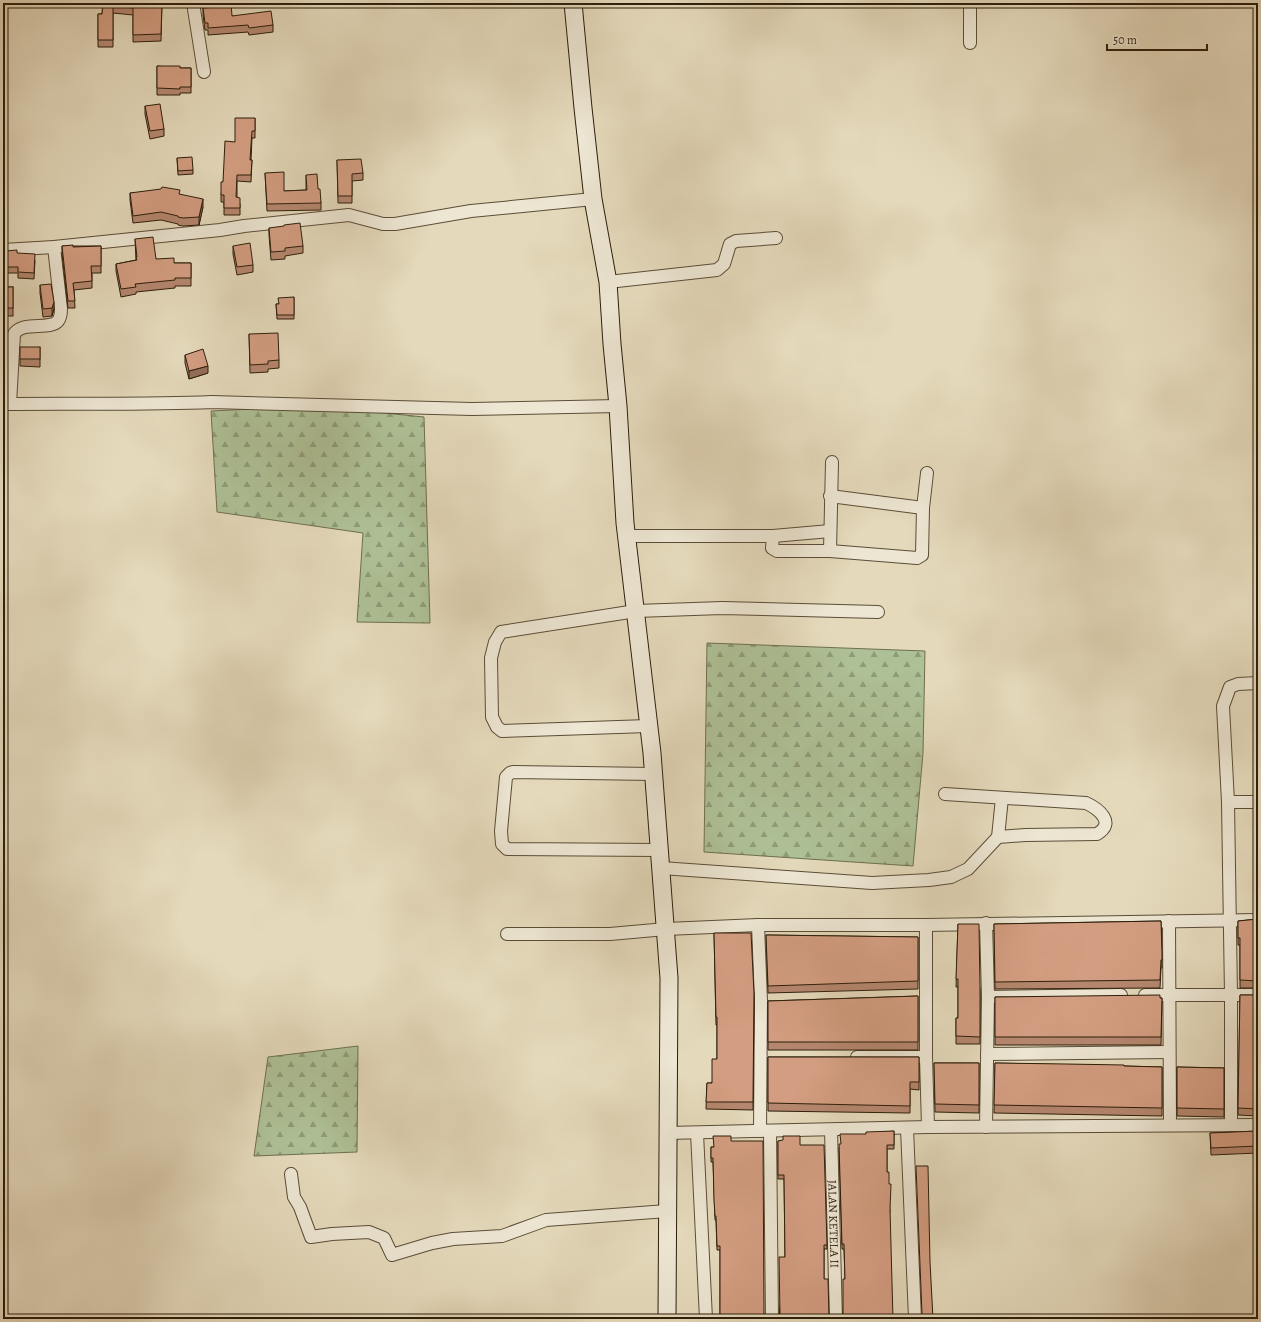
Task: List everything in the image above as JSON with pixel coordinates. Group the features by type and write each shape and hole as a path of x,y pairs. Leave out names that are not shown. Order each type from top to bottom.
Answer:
{"street":[{"path":"193,3 204,72"},
{"path":"574,3 593,199 608,282 618,406 626,536 636,611 653,774 666,929 669,978 667,1319"},
{"path":"970,3 970,43"},
{"path":"3,250 54,247 349,215 383,224 395,224 471,211 593,199"},
{"path":"608,282 717,270 724,264 730,244 736,241 776,238"},
{"path":"54,247 61,309 60,316 53,324 25,327 19,329 14,334 6,404 169,404 212,402 472,409 618,406"},
{"path":"830,551 830,496 832,462"},
{"path":"773,536 772,548 777,551 830,551 912,558 920,557 922,555 923,508 927,473"},
{"path":"830,496 923,508"},
{"path":"626,536 773,536 830,531"},
{"path":"648,726 502,731 496,727 492,717 491,658 495,642 501,632 636,611 722,608 878,612"},
{"path":"1231,1125 1228,802 1223,706 1230,687 1238,684 1258,683 1258,676"},
{"path":"653,774 510,773 506,777 501,831 502,844 507,849 659,850"},
{"path":"945,794 1086,803 1102,812 1105,820 1105,827 1097,834 998,837"},
{"path":"661,868 872,883 929,880 952,877 968,869 998,837 1002,798"},
{"path":"1228,802 1258,802"},
{"path":"1169,920 1168,995 1170,1125"},
{"path":"507,934 610,934 666,929 758,925 1258,920"},
{"path":"986,923 988,997 986,1127"},
{"path":"926,924 922,996 926,1057 928,1127"},
{"path":"758,925 765,1001 760,1057 765,1131 772,1319"},
{"path":"988,997 1258,995"},
{"path":"987,1054 1169,1052"},
{"path":"760,1057 776,1057"},
{"path":"847,1057 926,1057"},
{"path":"667,1133 928,1127 1258,1125"},
{"path":"907,1128 916,1319"},
{"name":"JALAN KETELA II","path":"831,1130 836,1319"},
{"path":"697,1133 706,1319"},
{"path":"291,1174 294,1197 300,1207 311,1237 369,1232 384,1238 392,1254 432,1243 502,1236 546,1220 667,1211"}],"green space":[{"path":"316,406 424,417 430,623 357,622 363,533 217,512 211,411"},
{"path":"707,643 925,651 923,753 913,866 704,852"},
{"path":"358,1046 357,1152 254,1156 268,1057"}],"building":[{"path":"103,3 162,3 161,34 133,35 133,8 113,6 113,40 98,40 98,14 102,14"},
{"path":"217,3 231,3 232,16 271,11 273,25 249,28 248,25 208,28 208,23 205,23 203,8 218,7"},
{"path":"157,66 180,66 180,68 191,68 191,87 180,87 180,89 157,88"},
{"path":"160,104 164,129 150,131 145,106"},
{"path":"235,118 255,118 255,131 252,131 250,160 252,160 251,175 237,175 236,197 240,198 240,208 224,208 224,195 221,195 221,182 223,182 225,141 235,142"},
{"path":"192,157 193,170 178,171 177,158"},
{"path":"361,159 363,173 352,174 352,196 338,196 337,160"},
{"path":"284,172 284,191 307,190 306,175 317,174 321,203 267,204 265,173"},
{"path":"162,187 180,190 179,194 203,199 199,217 183,218 161,212 133,216 130,193 161,189"},
{"path":"300,223 303,246 285,248 285,251 271,252 269,228"},
{"path":"153,237 156,259 174,258 174,263 191,263 191,278 175,278 175,280 135,284 136,287 121,289 116,264 137,260 135,239"},
{"path":"250,243 253,265 237,267 233,246"},
{"path":"73,245 73,247 101,246 101,266 91,266 92,281 73,283 75,301 68,301 62,246"},
{"path":"17,250 17,253 35,254 34,273 18,272 18,267 6,267 6,251"},
{"path":"51,284 54,302 52,308 43,309 40,285"},
{"path":"3,287 13,287 13,308 3,308"},
{"path":"294,297 294,315 277,315 276,304 279,304 278,298"},
{"path":"278,333 279,360 268,361 268,364 250,365 249,334"},
{"path":"20,347 40,347 40,359 20,359"},
{"path":"203,349 208,366 189,371 185,355"},
{"path":"1258,919 1258,981 1240,980 1240,938 1238,938 1238,921"},
{"path":"1161,921 1162,960 1160,980 995,982 994,924"},
{"path":"958,924 979,924 980,1037 956,1036 956,1018 958,1018 958,979 956,979"},
{"path":"714,933 751,933 754,993 753,1102 706,1102 707,1083 712,1083 712,1059 717,1059"},
{"path":"766,935 918,937 918,981 768,986"},
{"path":"1160,995 1160,998 1162,998 1161,1037 995,1037 995,997"},
{"path":"1240,995 1258,995 1258,1109 1238,1108"},
{"path":"918,996 918,1042 768,1042 768,1001"},
{"path":"768,1057 919,1057 919,1082 910,1082 910,1106 768,1103"},
{"path":"934,1063 979,1063 979,1105 935,1104"},
{"path":"995,1063 1162,1067 1162,1108 994,1105"},
{"path":"1177,1067 1224,1068 1224,1109 1177,1108"},
{"path":"894,1131 894,1145 887,1145 887,1172 889,1172 889,1184 891,1184 890,1209 893,1319 842,1319 843,1279 845,1279 844,1244 842,1244 840,1134 866,1134 866,1132"},
{"path":"1258,1131 1258,1146 1211,1148 1210,1133"},
{"path":"713,1136 731,1136 731,1141 763,1141 764,1315 766,1319 720,1318 720,1246 717,1246 713,1158 711,1158 711,1147 714,1147"},
{"path":"783,1136 800,1136 800,1145 824,1145 827,1245 824,1245 824,1279 828,1279 830,1319 777,1319 780,1315 779,1257 785,1257 784,1175 778,1175 778,1141 783,1140"},
{"path":"916,1166 928,1166 933,1319 921,1319"}]}
